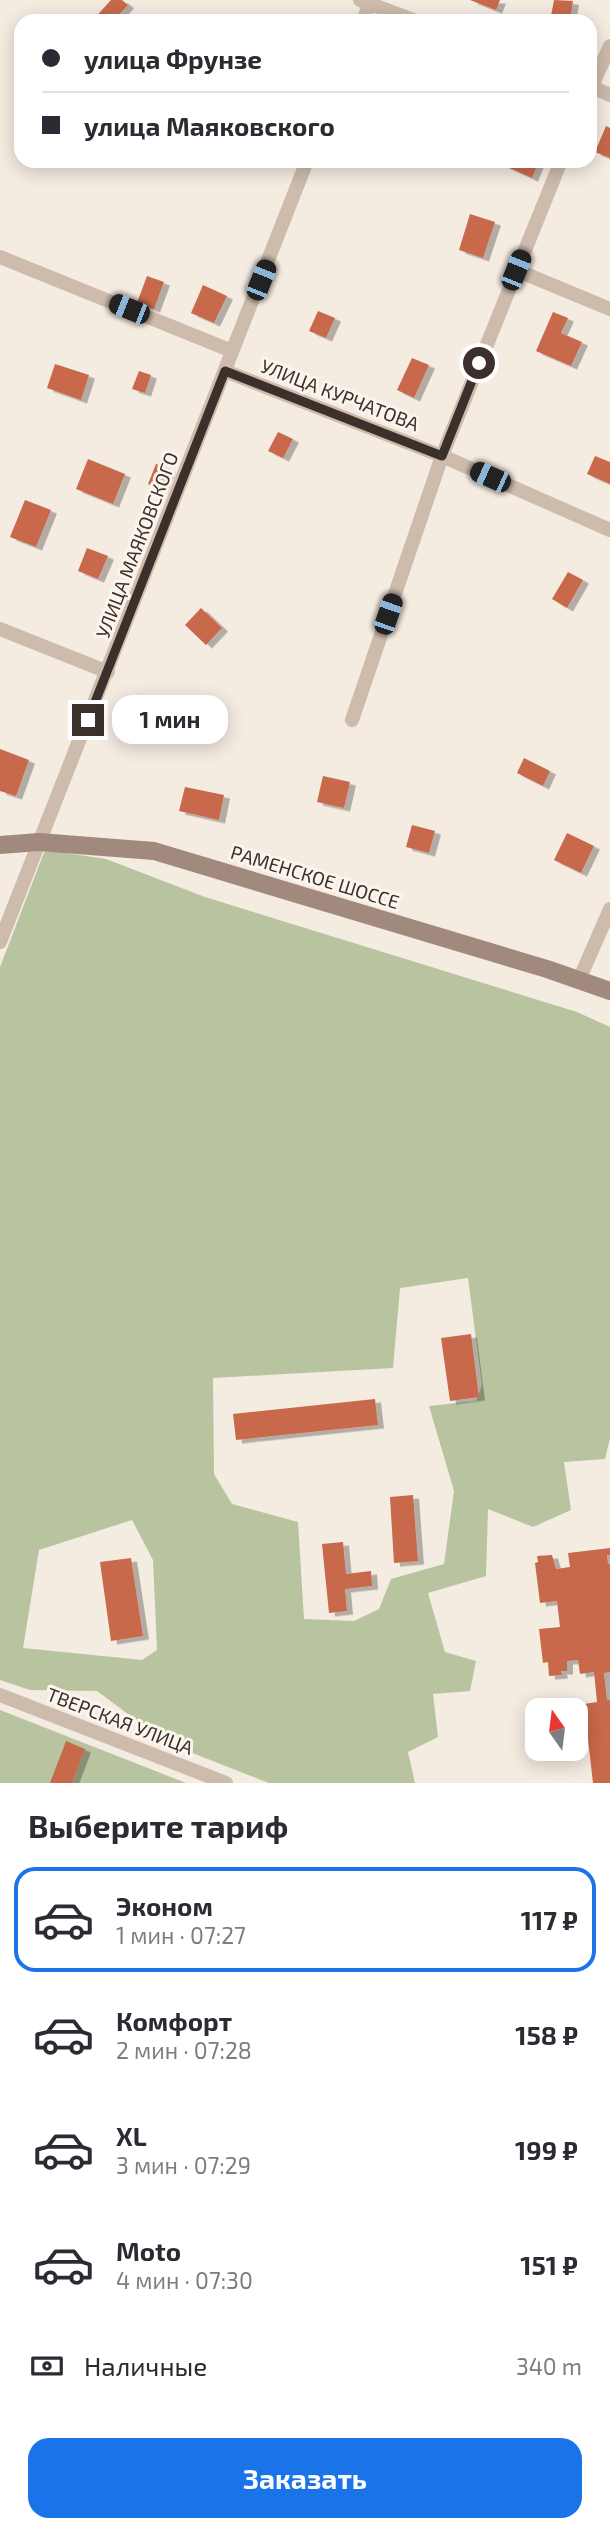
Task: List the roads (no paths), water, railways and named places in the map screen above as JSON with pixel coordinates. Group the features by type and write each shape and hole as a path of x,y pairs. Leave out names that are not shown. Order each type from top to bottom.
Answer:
{"main road":[{"name":"РАМЕНСКОЕ ШОССЕ","path":"0,845 39,842 154,851 610,991"}],"street":[{"path":"367,1 399,14"},
{"path":"597,73 610,46"},
{"name":"УЛИЦА МАЯКОВСКОГО","path":"0,942 304,168"},
{"path":"352,720 442,456 558,168"},
{"path":"0,257 233,351"},
{"path":"516,270 610,309"},
{"name":"УЛИЦА КУРЧАТОВА","path":"225,371 442,456 610,530"},
{"path":"0,629 108,672"},
{"path":"579,980 610,909"},
{"name":"ТВЕРСКАЯ УЛИЦА","path":"0,1695 226,1783"}]}
